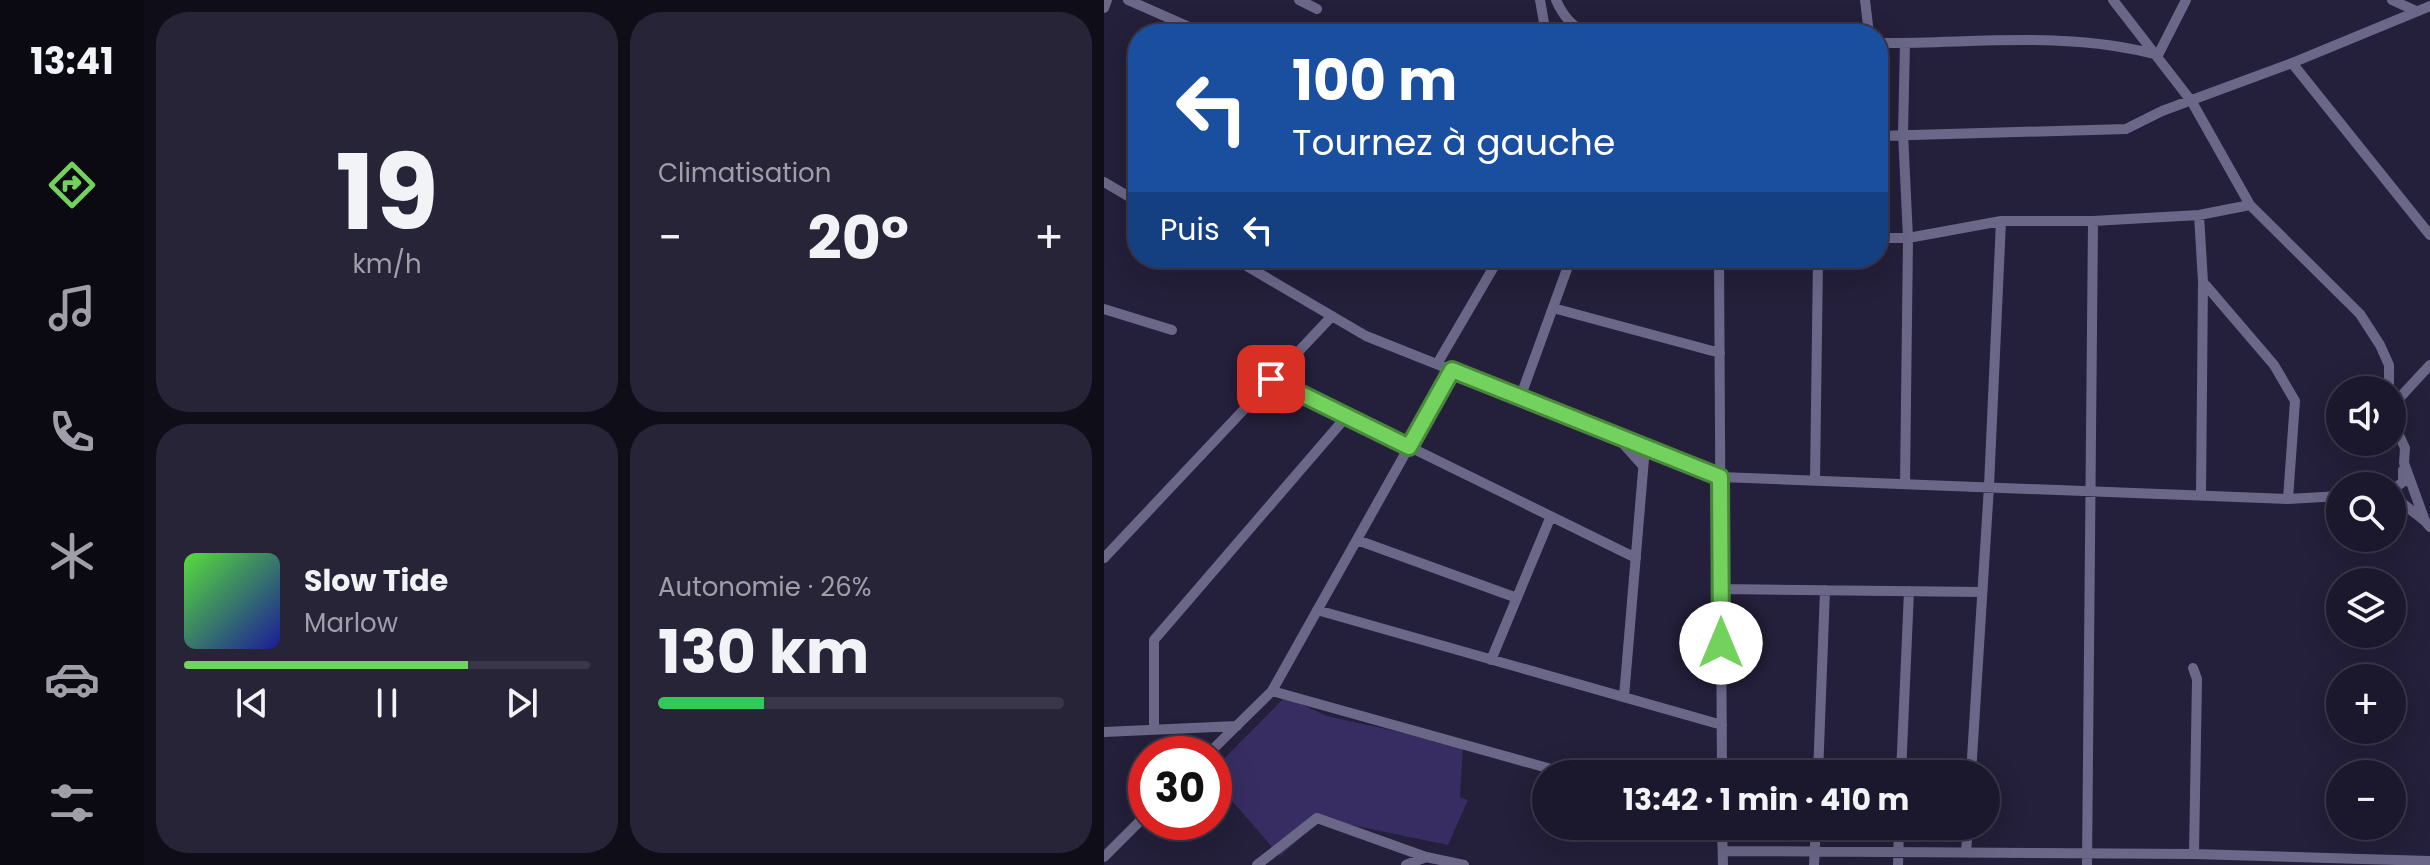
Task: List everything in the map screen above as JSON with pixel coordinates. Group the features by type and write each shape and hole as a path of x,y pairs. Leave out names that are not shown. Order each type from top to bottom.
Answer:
{"street":[{"path":"1104,8 1107,0"},
{"path":"1128,0 1182,24"},
{"path":"1299,0 1317,9"},
{"path":"1545,24 1541,0 1558,4 1572,24"},
{"path":"1865,0 1868,24"},
{"path":"2113,0 2192,102 2250,205 2360,314 2380,345 2389,365 2389,376"},
{"path":"2158,55 2186,0"},
{"path":"2392,0 2416,11"},
{"path":"1888,135 2126,129 2162,111 2292,63 2430,6"},
{"path":"1888,43 2080,41 2120,45 2158,55"},
{"path":"1905,43 1903,133 1908,238 1905,483"},
{"path":"2292,63 2430,235"},
{"path":"1104,182 1128,196"},
{"path":"1888,238 1908,238 2001,221 2093,221 2199,215 2250,205"},
{"path":"2199,215 2203,282 2201,494"},
{"path":"1972,760 2001,221"},
{"path":"2087,859 2093,221"},
{"path":"1250,268 1366,336 1720,477 2288,499 2326,497"},
{"path":"1437,364 1493,268"},
{"path":"1520,398 1567,268"},
{"path":"1719,268 1722,760"},
{"path":"1815,480 1818,268"},
{"path":"2203,282 2274,365 2295,401 2288,499"},
{"path":"1553,308 1720,353"},
{"path":"1104,309 1172,330"},
{"path":"1104,558 1332,316"},
{"path":"2406,391 2430,365"},
{"path":"1227,736 1272,691 1452,370"},
{"path":"1271,379 1636,558"},
{"path":"1154,730 1154,640 1346,417"},
{"path":"1615,435 1643,466"},
{"path":"1624,697 1645,447"},
{"path":"2404,456 2404,472"},
{"path":"2404,463 2427,524"},
{"path":"2406,505 2427,524"},
{"path":"1491,660 1551,516"},
{"path":"1357,540 1517,598"},
{"path":"1721,589 1982,592"},
{"path":"1819,760 1825,590"},
{"path":"1902,760 1909,591"},
{"path":"1317,610 1722,725"},
{"path":"2193,668 2197,679 2194,854"},
{"path":"1272,691 1532,764"},
{"path":"1104,732 1237,726"},
{"path":"1257,865 1317,818 1426,857 1464,865"},
{"path":"1104,857 1128,833"},
{"path":"1723,840 1723,865"},
{"path":"1814,865 1815,840"},
{"path":"1898,840 1898,865"},
{"path":"1966,852 1967,840"},
{"path":"1723,851 1966,852 2087,859 2194,854 2430,861"},
{"path":"1406,865 1426,857"}],"shaded area":[{"path":"1285,697 1327,716 1463,746 1460,797 1468,800 1448,845 1322,819 1280,856 1232,801 1232,751"}],"route":[{"path":"1271,379 1409,447 1452,370 1720,477 1721,643"}]}
